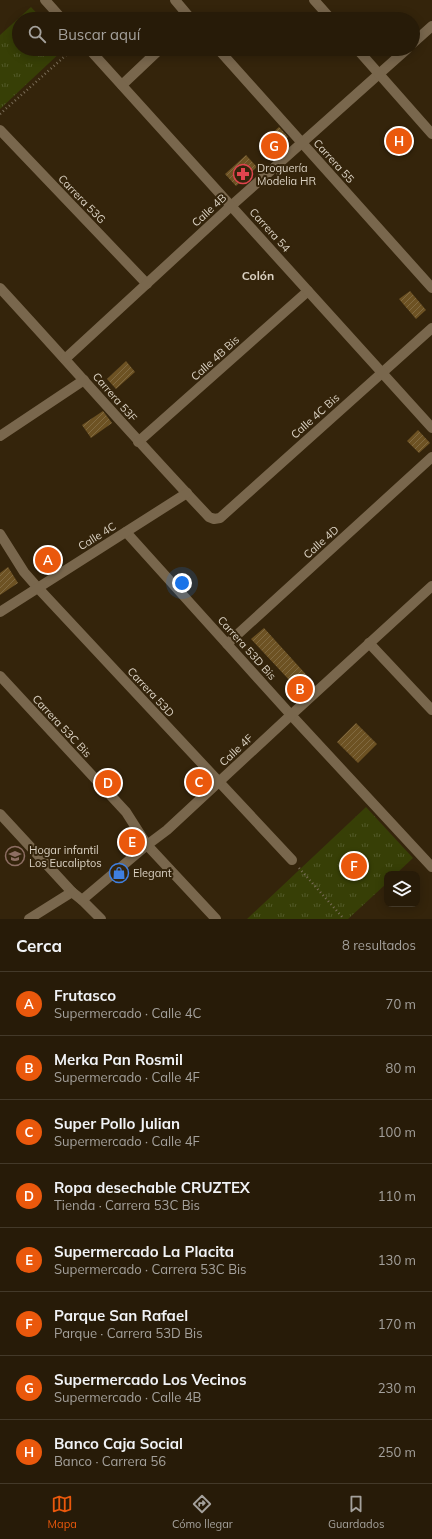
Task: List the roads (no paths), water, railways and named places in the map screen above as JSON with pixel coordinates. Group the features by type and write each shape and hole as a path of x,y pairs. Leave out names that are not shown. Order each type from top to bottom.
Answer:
{"street":[{"path":"45,0 56,12"},
{"path":"175,0 185,12"},
{"path":"314,0 325,12"},
{"path":"420,37 432,26"},
{"name":"Carrera 54","path":"95,56 432,428"},
{"path":"122,85 153,56"},
{"name":"Carrera 55","path":"224,56 432,288"},
{"path":"363,56 432,134"},
{"name":"Calle 4B","path":"65,358 231,206 399,56"},
{"name":"Carrera 53G","path":"0,130 147,284"},
{"name":"Carrera 53F","path":"0,288 65,358 138,442 209,517 214,519"},
{"name":"Calle 4B Bis","path":"138,442 308,291"},
{"name":"Calle 4C Bis","path":"214,519 220,518 432,328"},
{"path":"0,436 84,380"},
{"name":"Calle 4D","path":"227,644 432,456"},
{"name":"Calle 4C","path":"0,612 187,493"},
{"name":"Carrera 53D Bis","path":"126,532 291,715 432,867"},
{"name":"Carrera 53D","path":"0,534 24,572 38,588 292,860"},
{"name":"Calle 4F","path":"82,900 178,821 432,586"},
{"path":"369,643 432,710"},
{"name":"Carrera 53C Bis","path":"0,676 126,812 147,845 216,919"},
{"path":"0,814 72,892 101,919"},
{"path":"29,919 72,892"}],"place":[{"name":"Banco Caja Social","path":"399,141"},
{"name":"Supermercado Los Vecinos","path":"274,146"},
{"name":"Droguería Modelia HR","path":"243,174"},
{"name":"Frutasco","path":"48,560"},
{"name":"Merka Pan Rosmil","path":"300,689"},
{"name":"Super Pollo Julian","path":"199,782"},
{"name":"Ropa desechable CRUZTEX","path":"108,783"},
{"name":"Supermercado La Placita","path":"132,842"},
{"name":"Hogar infantil Los Eucaliptos","path":"15,856"},
{"name":"Parque San Rafael","path":"354,866"},
{"name":"Elegant","path":"119,873"}],"district":[{"name":"Colón","path":"258,276"}]}
